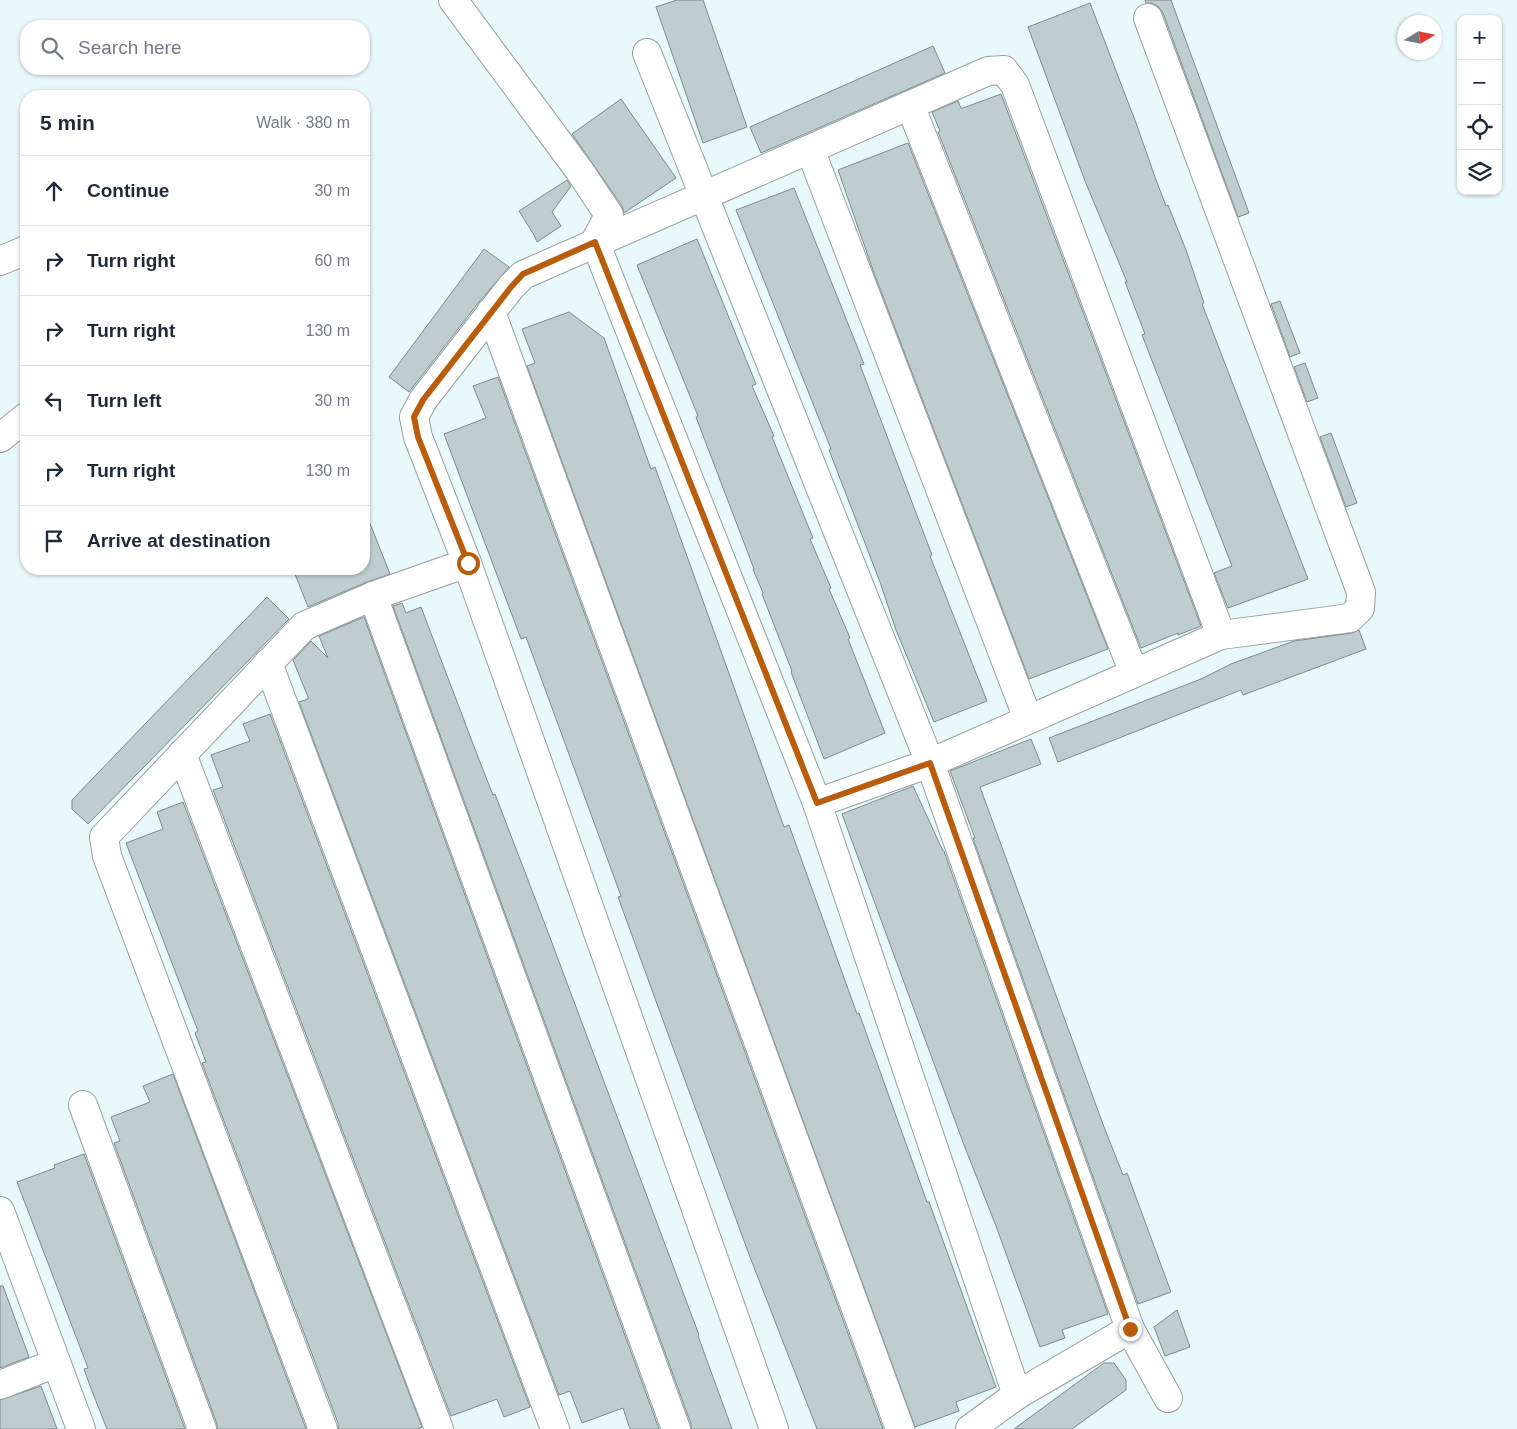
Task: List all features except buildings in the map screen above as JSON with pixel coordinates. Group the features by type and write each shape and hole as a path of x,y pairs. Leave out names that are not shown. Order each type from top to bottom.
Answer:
{"street":[{"path":"452,0 579,170 609,215 595,242 817,803 1017,1395"},
{"path":"817,803 930,763 1221,635 1350,618 1360,608 1361,592 1148,18"},
{"path":"647,53 930,763 1130,1329 1168,1398"},
{"path":"774,1429 468,563 418,437 414,417 423,400 523,274 988,71 1004,70 1015,85 1221,635"},
{"path":"910,105 1134,673"},
{"path":"810,149 1028,719"},
{"path":"491,312 900,1429"},
{"path":"0,438 20,422"},
{"path":"323,1429 107,856 104,837 304,626 373,596 468,563"},
{"path":"373,596 676,1429"},
{"path":"268,663 555,1429"},
{"path":"182,754 439,1429"},
{"path":"83,1105 202,1429"},
{"path":"0,1211 10,1266 56,1363 80,1429"},
{"path":"970,1429 1017,1395 1130,1329"},
{"path":"0,1385 56,1363"}],"route":[{"path":"468,563 418,437 414,417 423,400 523,274 595,242 817,803 930,763 1130,1329"}]}
